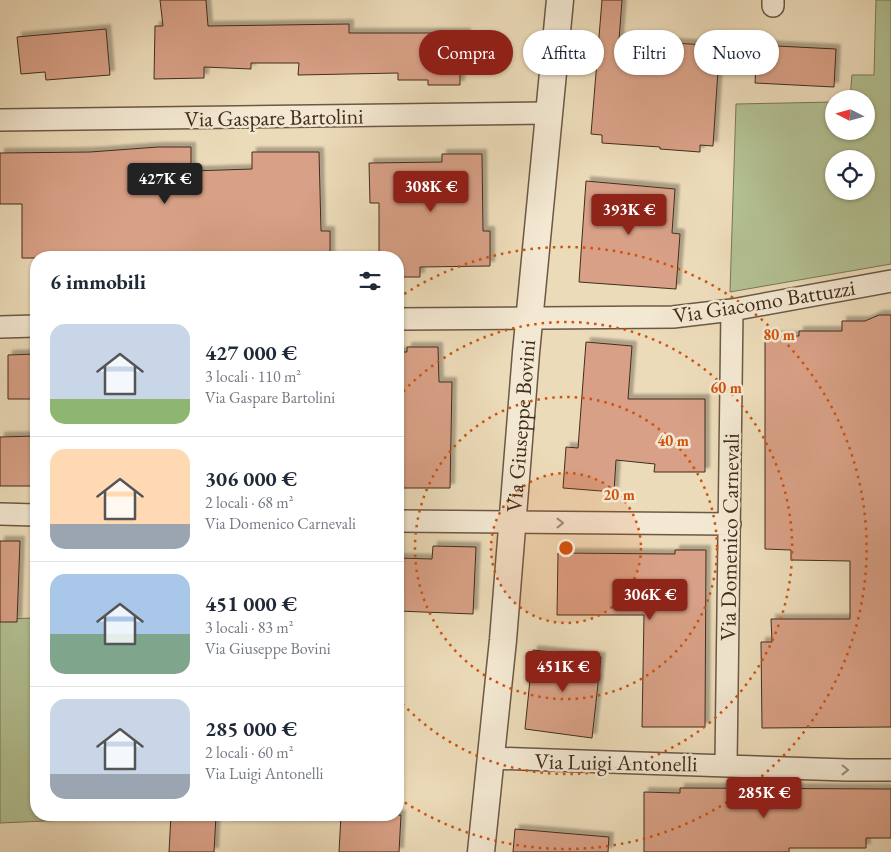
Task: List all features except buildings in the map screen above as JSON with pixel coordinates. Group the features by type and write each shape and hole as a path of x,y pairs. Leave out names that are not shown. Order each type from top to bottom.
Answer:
{"street":[{"name":"Via Giuseppe Bovini","path":"481,852 548,113 560,0"},
{"name":"Via Gaspare Bartolini","path":"0,120 548,113"},
{"name":"Via Giacomo Battuzzi","path":"404,319 531,316 673,317 732,310 891,281"},
{"name":"Via Domenico Carnevali","path":"726,764 732,310"},
{"path":"0,327 30,326"},
{"path":"0,514 30,515"},
{"path":"404,521 730,524"},
{"name":"Via Luigi Antonelli","path":"490,758 891,770"}],"green space":[{"path":"876,0 891,0 891,264 730,292 736,104 825,102 825,140 875,140 875,90 851,90 852,75 874,75"},
{"path":"30,618 30,821 45,821 0,823 0,619"}]}
